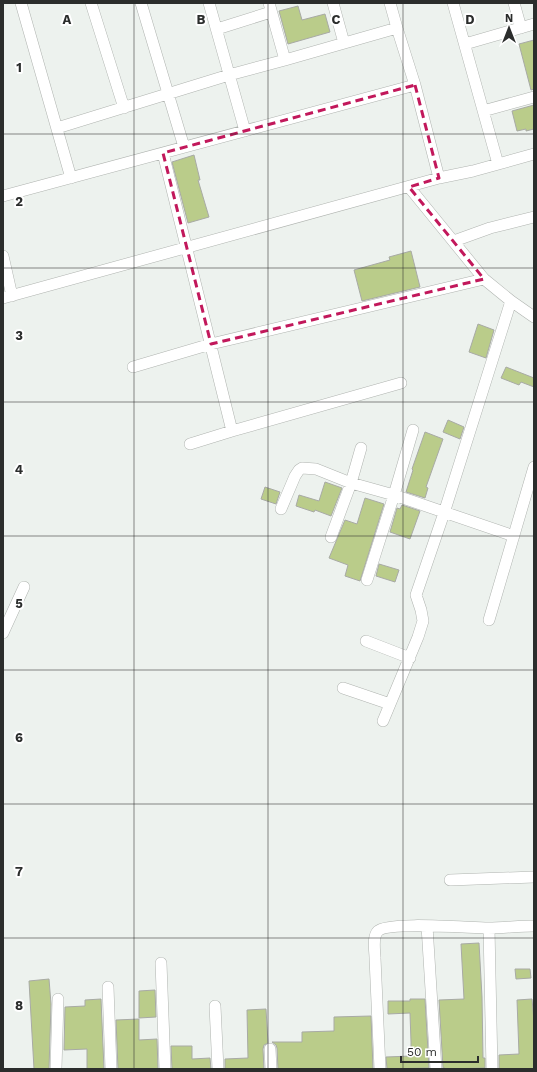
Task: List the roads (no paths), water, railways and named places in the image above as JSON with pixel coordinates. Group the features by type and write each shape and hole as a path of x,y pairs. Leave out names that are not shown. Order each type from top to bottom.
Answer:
{"street":[{"path":"21,3 71,178"},
{"path":"91,3 124,108"},
{"path":"141,3 184,147"},
{"path":"209,3 245,131"},
{"path":"333,3 344,43"},
{"path":"390,3 415,85 439,178"},
{"path":"454,3 498,164"},
{"path":"514,3 521,28"},
{"path":"216,29 270,8 285,60"},
{"path":"465,44 534,24"},
{"path":"57,128 230,75 397,28"},
{"path":"3,196 415,85"},
{"path":"483,111 534,97"},
{"path":"163,153 232,430"},
{"path":"3,256 8,297 439,178 473,171 534,154"},
{"path":"409,187 484,279 534,317"},
{"path":"454,241 490,228 534,217"},
{"path":"133,367 211,344 484,279"},
{"path":"383,721 410,658 423,621 422,610 416,594 444,512 511,301"},
{"path":"190,444 232,430 401,383"},
{"path":"367,580 413,430"},
{"path":"331,537 351,482 361,448"},
{"path":"281,509 294,476 302,468 316,469 514,536"},
{"path":"489,620 534,468"},
{"path":"3,633 6,622 24,587"},
{"path":"366,641 410,658"},
{"path":"343,688 390,704"},
{"path":"450,880 534,877"},
{"path":"427,926 436,1069"},
{"path":"380,1069 375,958 376,933 380,929 388,927 427,926 489,928 534,926"},
{"path":"489,928 492,1069"},
{"path":"161,963 165,1069"},
{"path":"108,987 111,1069"},
{"path":"56,1069 58,999"},
{"path":"215,1006 218,1069"},
{"path":"270,1049 271,1069"}]}
